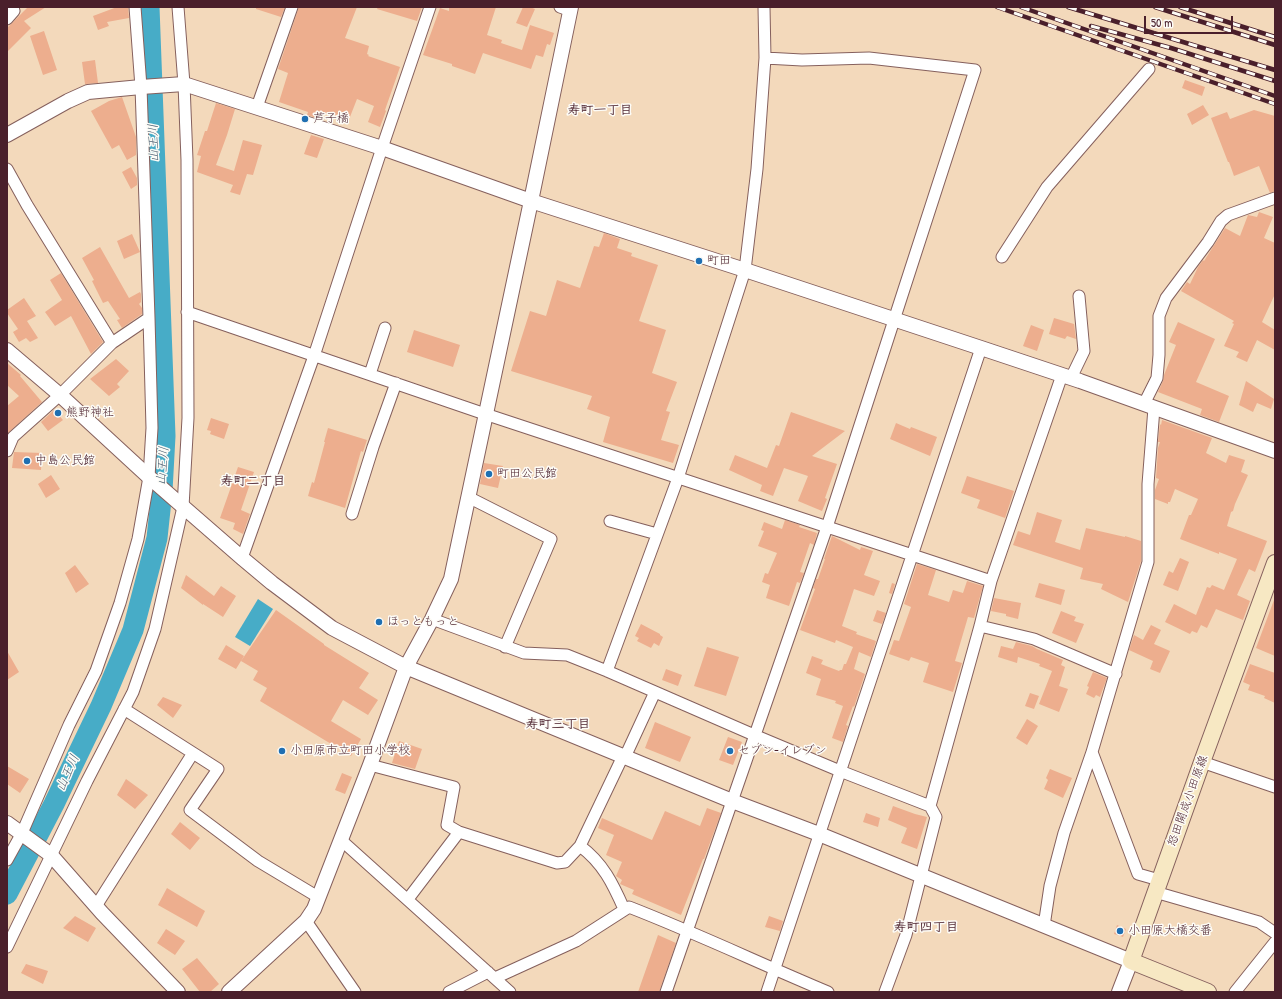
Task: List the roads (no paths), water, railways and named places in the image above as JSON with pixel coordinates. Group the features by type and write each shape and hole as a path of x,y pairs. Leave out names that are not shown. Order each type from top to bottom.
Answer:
{"main road":[{"name":"怒田開成小田原線","path":"1131,961 1275,562"},
{"path":"1131,961 1208,992"}],"street":[{"path":"7,18 14,11 13,7"},
{"path":"7,860 23,834 69,725 96,671 106,644 120,603 138,539 149,476 152,428 149,318 141,87 135,7"},
{"path":"7,947 50,854 133,692 155,629 183,507 188,418 187,160 184,84 178,7"},
{"path":"257,107 292,7"},
{"path":"242,558 314,356 430,7"},
{"path":"608,671 678,478 746,270 757,169 765,58 764,7"},
{"path":"229,992 306,921 314,909 406,667 432,619 451,579 531,201 567,8"},
{"path":"666,992 826,527 975,70 869,58 802,60 765,58"},
{"path":"1002,257 1047,187 1149,70"},
{"path":"7,135 68,101 88,92 184,84 382,148 531,201 981,348 1275,451"},
{"path":"7,169 27,205 112,343"},
{"path":"1044,926 1050,886 1064,833 1092,752 1148,562 1149,406 1157,378 1159,355 1159,316 1166,298 1208,242 1221,221 1228,215 1275,198"},
{"path":"930,806 991,581 1066,377 1084,351 1079,296"},
{"path":"187,312 314,356 396,382 486,414 991,581"},
{"path":"7,451 13,437 60,395 112,343 149,318"},
{"path":"370,374 385,328"},
{"path":"767,992 981,348"},
{"path":"7,350 60,395 183,507 242,558 272,583 332,628 406,667 732,801 819,834 1131,961 1119,992"},
{"path":"352,514 373,447 396,382"},
{"path":"468,497 551,539 505,647"},
{"path":"610,521 657,534"},
{"path":"432,619 524,653 567,655 608,671 840,771 930,806 936,817 906,935 885,992"},
{"path":"980,626 1034,639 1116,674"},
{"path":"370,765 454,787 448,825 459,832 556,863 565,862 580,846 655,692"},
{"path":"124,709 218,770 190,810 258,862 318,897"},
{"path":"1092,752 1138,874 1157,886 1259,922 1275,933"},
{"path":"96,906 193,753"},
{"path":"1202,762 1275,787"},
{"path":"7,823 50,854 96,906 178,992"},
{"path":"408,899 459,832"},
{"path":"341,840 510,992"},
{"path":"580,846 592,854 605,870 615,887 624,909"},
{"path":"449,992 576,941 629,907 687,930 828,992"},
{"path":"306,921 355,992"},
{"path":"1235,992 1275,942"}],"water":[{"path":"258,599 273,609 250,646 235,637"}],"waterway":[{"name":"山王川","path":"7,894 54,804 101,706 133,630 157,538 162,491 165,436 149,7"}],"railway":[{"path":"997,7 1275,104"},
{"path":"1021,7 1275,96"},
{"path":"1068,7 1275,70"},
{"path":"1155,7 1275,45"},
{"path":"1180,7 1275,37"},
{"path":"1091,26 1171,48 1275,81"}],"place":[{"name":"芦子橋","path":"305,119"},
{"name":"町田","path":"699,261"},
{"name":"熊野神社","path":"58,413"},
{"name":"中島公民館","path":"27,461"},
{"name":"町田公民館","path":"489,474"},
{"name":"ほっともっと","path":"379,622"},
{"name":"小田原市立町田小学校","path":"282,751"},
{"name":"セブン-イレブン","path":"730,751"},
{"name":"小田原大橋交番","path":"1120,931"}],"district":[{"name":"寿町一丁目","path":"600,111"},
{"name":"寿町二丁目","path":"253,482"},
{"name":"寿町三丁目","path":"558,725"},
{"name":"寿町四丁目","path":"926,928"}]}
